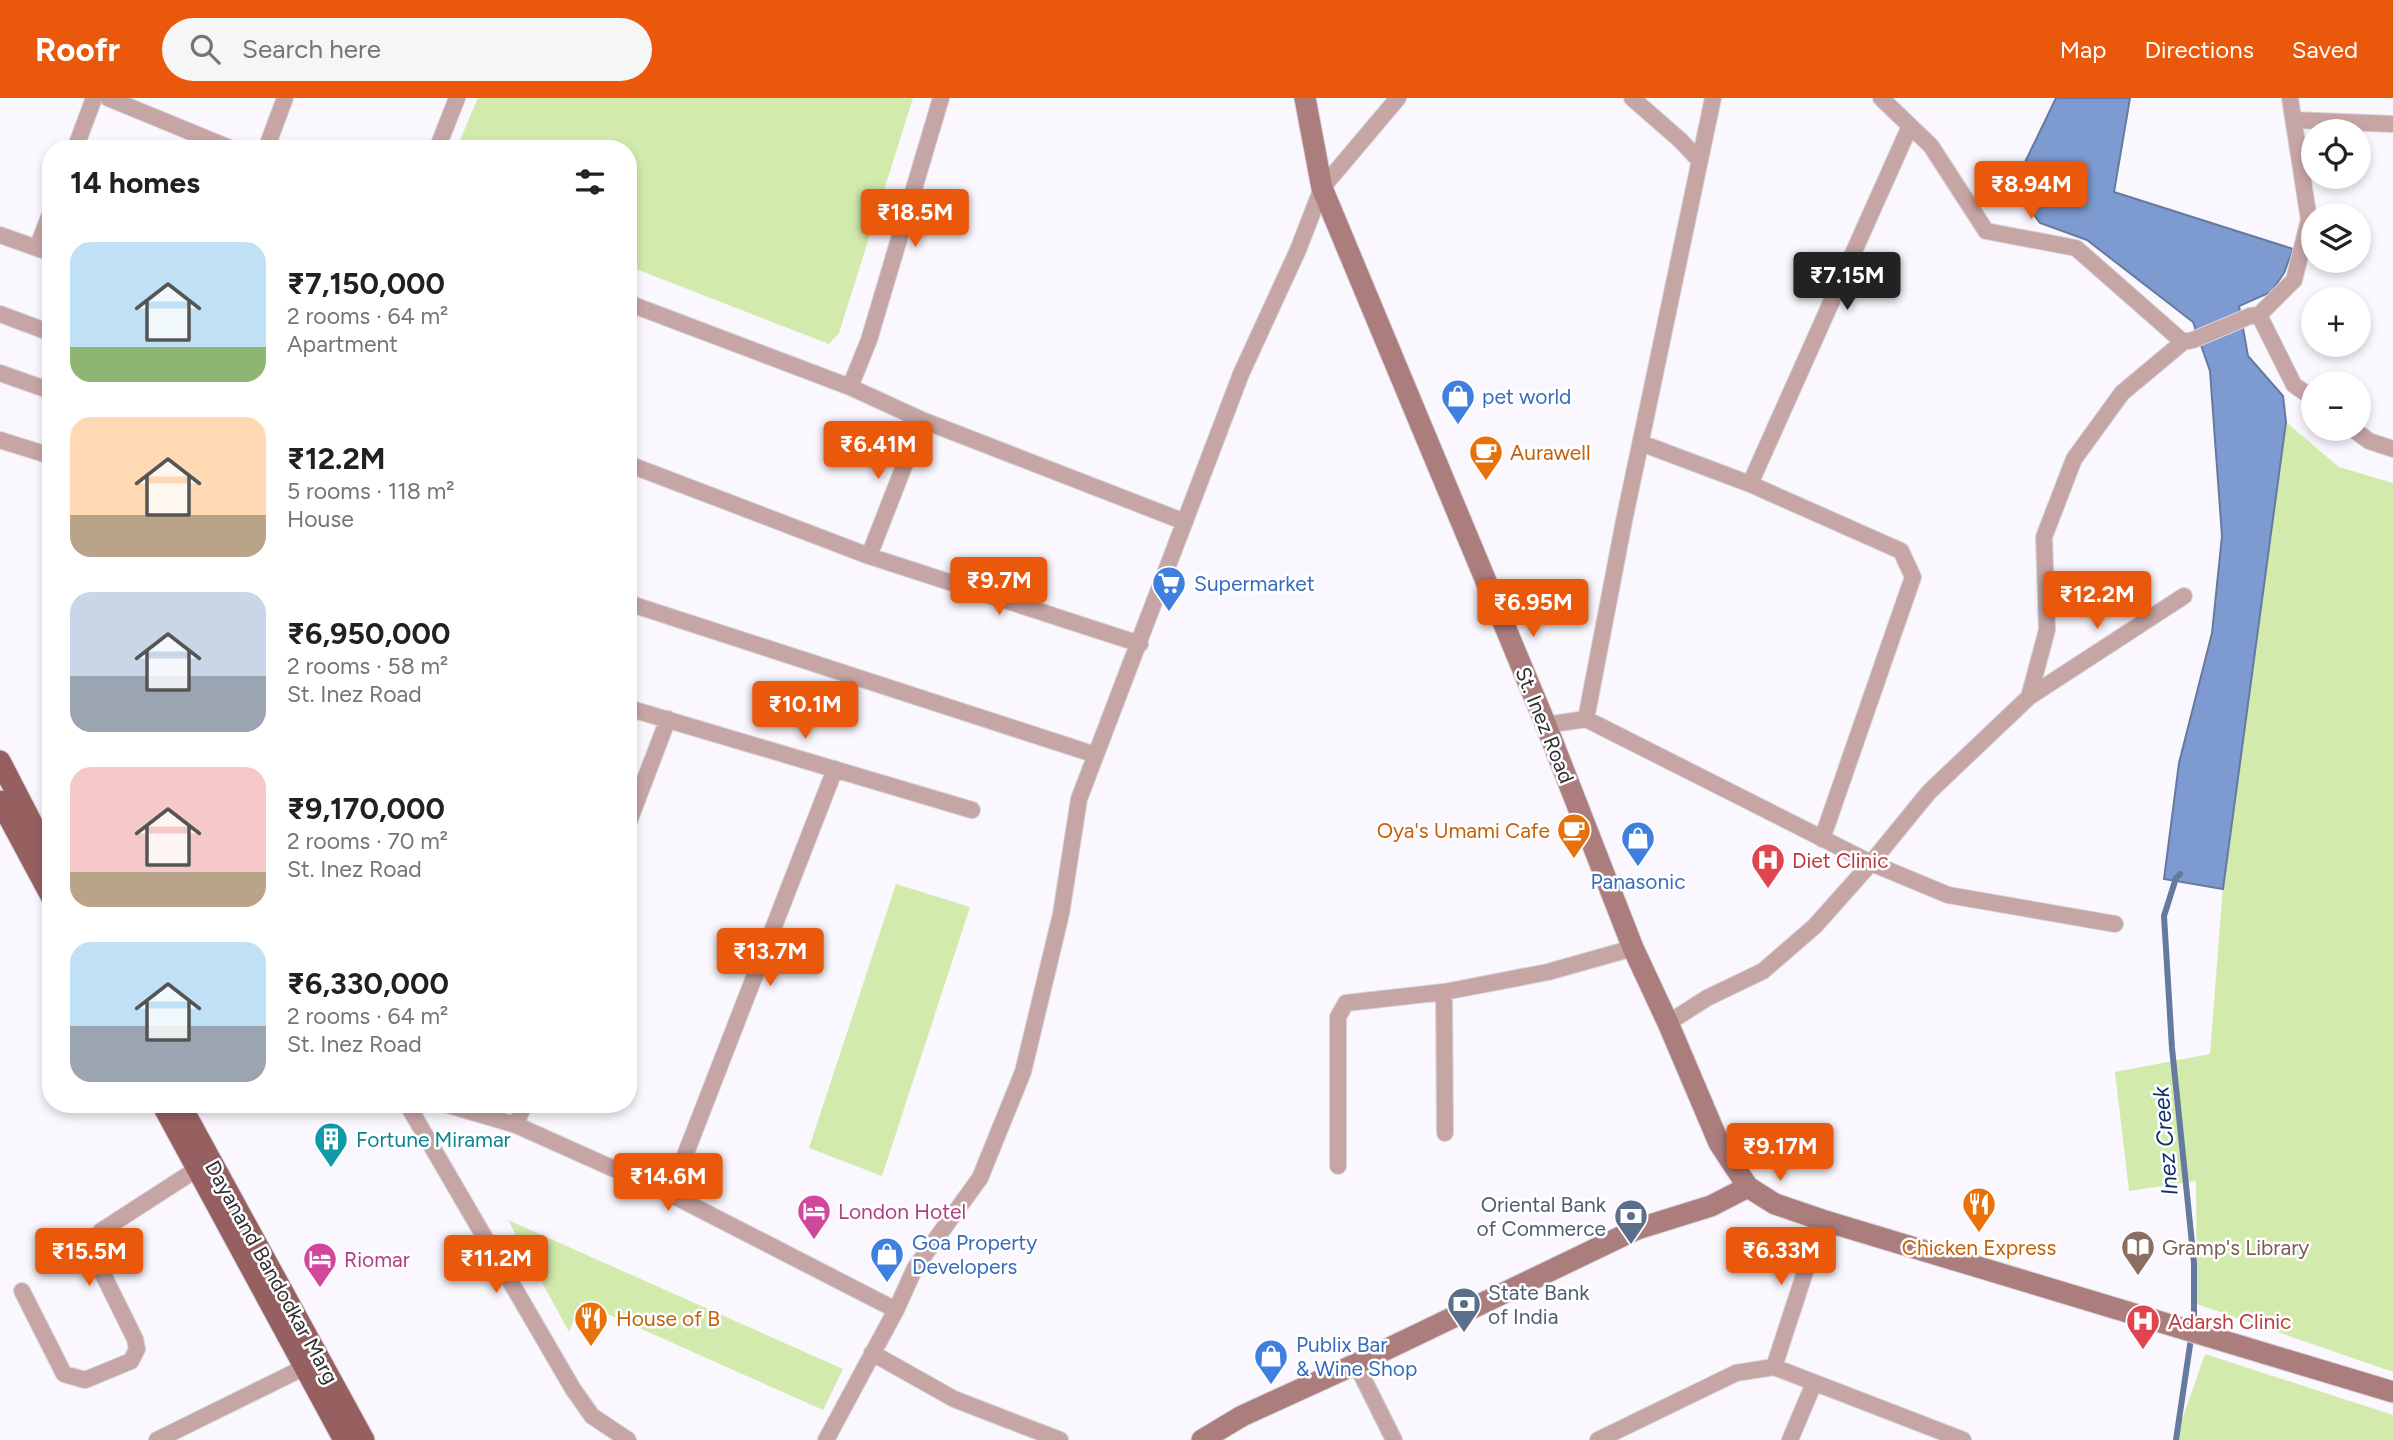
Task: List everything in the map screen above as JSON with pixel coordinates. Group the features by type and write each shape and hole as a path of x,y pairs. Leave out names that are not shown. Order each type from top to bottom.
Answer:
{"main road":[{"name":"St. Inez Road","path":"1305,98 1322,188 1546,725 1633,948 1719,1143 1748,1187"},
{"path":"0,761 42,843"},
{"path":"0,801 42,879"},
{"name":"Dayanand Bandodkar Marg","path":"167,1113 344,1440"},
{"name":"Dayanand Bandodkar Marg","path":"185,1113 364,1440"},
{"path":"1202,1440 1242,1416 1637,1229 1712,1206 1748,1187 1774,1204 1822,1220 2393,1392"}],"street":[{"path":"78,140 94,98"},
{"path":"108,98 210,140"},
{"path":"269,140 285,98"},
{"path":"441,140 457,98"},
{"path":"850,387 869,340 941,98"},
{"path":"826,1440 896,1310 915,1268 980,1178 1023,1072 1061,914 1079,799 1241,374 1298,250 1322,188 1398,98"},
{"path":"1632,98 1699,160"},
{"path":"1586,719 1713,98"},
{"path":"1881,98 1931,146 1986,231 2076,248 2183,342"},
{"path":"2029,697 2047,630 2044,537 2074,459 2122,393 2183,342 2259,315 2294,280 2309,220 2290,98"},
{"path":"2294,120 2393,124"},
{"path":"1750,484 1910,126"},
{"path":"0,235 42,250"},
{"path":"637,306 850,387 922,420 1185,522"},
{"path":"0,314 42,330"},
{"path":"2259,315 2294,385 2301,390"},
{"path":"0,373 42,388"},
{"path":"869,556 922,420"},
{"path":"0,440 42,453"},
{"path":"2370,441 2393,449"},
{"path":"1641,443 1750,484 1901,551 1913,577 1822,839"},
{"path":"637,467 869,556 1140,644"},
{"path":"1668,1023 1707,998 1763,971 1815,926 1929,792 2029,697 2184,596"},
{"path":"637,606 1096,755"},
{"path":"637,710 972,810"},
{"path":"637,800 668,719"},
{"path":"1546,725 1586,719 1871,863 1948,895 2115,924"},
{"path":"670,1194 835,769"},
{"path":"1338,1166 1338,1017 1346,1003 1444,992 1548,972 1633,948"},
{"path":"1444,992 1445,1133"},
{"path":"412,1113 573,1390 592,1416 628,1440"},
{"path":"475,1113 516,1125 670,1194 896,1310"},
{"path":"516,1125 520,1113"},
{"path":"22,1292 64,1374 85,1380 131,1361 137,1349 135,1339 94,1256 93,1243 101,1231 197,1169"},
{"path":"1774,1367 1822,1220"},
{"path":"872,1353 954,1399 1060,1440"},
{"path":"1356,1364 1394,1440"},
{"path":"1598,1440 1736,1373 1774,1367 1932,1434 1963,1440"},
{"path":"157,1440 303,1368"},
{"path":"1790,1440 1814,1383"}],"green space":[{"path":"478,98 913,98 839,333 829,344 637,269 637,140 460,140"},
{"path":"2286,422 2301,435 2301,441 2308,441 2339,467 2393,483 2393,1372 2197,1304 2196,1181 2129,1191 2115,1072 2210,1054 2225,860"},
{"path":"896,884 970,907 882,1176 809,1148"},
{"path":"508,1220 843,1369 823,1410 581,1302 569,1332"},
{"path":"2205,1354 2393,1415 2393,1440 2175,1440"}],"water":[{"path":"2056,98 2130,98 2114,192 2293,249 2284,273 2271,292 2239,306 2248,356 2283,396 2286,422 2223,889 2164,879 2179,763 2212,633 2222,536 2210,371 2193,322 2087,240 2040,223 2013,187"}],"waterway":[{"name":"Inez Creek","path":"2176,1440 2194,1318 2194,1263 2172,1048 2164,916 2176,878 2180,874"}],"place":[{"name":"pet world","path":"1458,426"},
{"name":"Aurawell","path":"1486,482"},
{"name":"Supermarket","path":"1169,613"},
{"name":"Oya's Umami Cafe","path":"1574,860"},
{"name":"Panasonic","path":"1638,868"},
{"name":"Diet Clinic","path":"1768,890"},
{"name":"Fortune Miramar","path":"331,1169"},
{"name":"Chicken Express","path":"1979,1234"},
{"name":"London Hotel","path":"814,1241"},
{"name":"Oriental Bank of Commerce","path":"1631,1246"},
{"name":"Gramp's Library","path":"2138,1277"},
{"name":"Goa Property Developers","path":"887,1284"},
{"name":"Riomar","path":"320,1289"},
{"name":"State Bank of India","path":"1464,1334"},
{"name":"House of B","path":"591,1348"},
{"name":"Adarsh Clinic","path":"2143,1351"},
{"name":"Publix Bar & Wine Shop","path":"1271,1386"}]}
